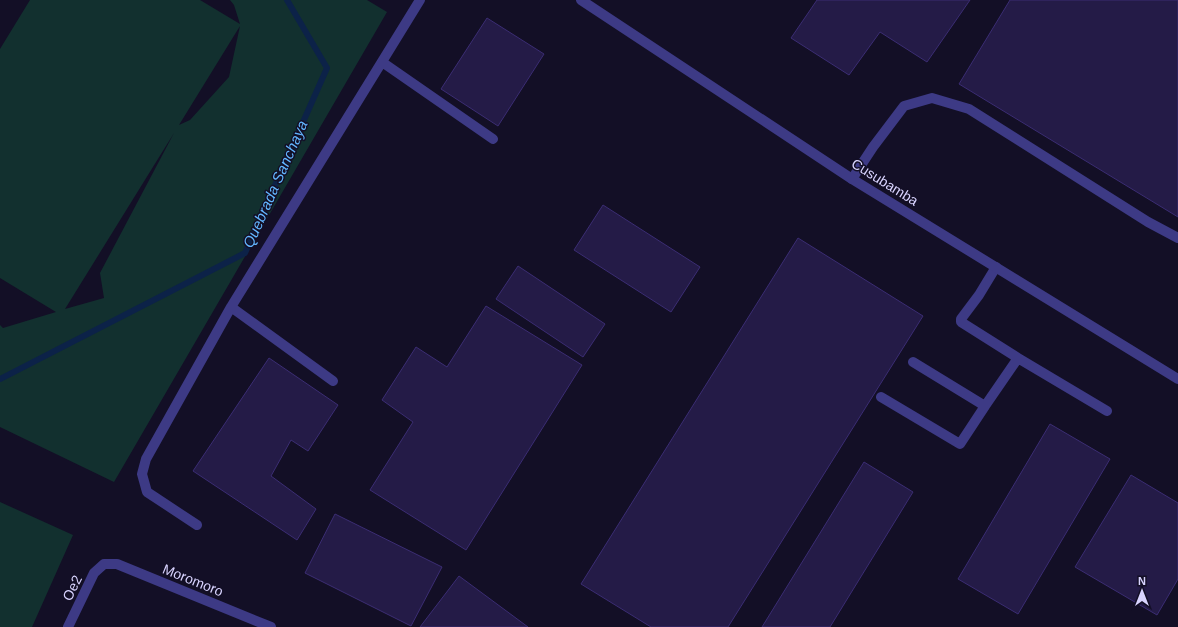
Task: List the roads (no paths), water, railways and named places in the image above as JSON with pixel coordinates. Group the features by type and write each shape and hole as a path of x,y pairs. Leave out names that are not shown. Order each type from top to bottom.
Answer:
{"street":[{"path":"197,525 148,492 142,474 146,459 232,308 420,0"},
{"name":"Cusubamba","path":"581,0 852,179 1178,379"},
{"path":"382,62 493,140"},
{"path":"852,179 873,146 904,106 932,98 968,109 1148,222 1178,238"},
{"path":"996,267 979,295 960,320 961,322 1107,412"},
{"path":"232,308 333,381"},
{"path":"881,397 960,444 1018,358"},
{"path":"913,362 985,406"},
{"name":"Oe2","path":"68,627 94,573 104,564"},
{"name":"Moromoro","path":"104,564 117,564 271,627"}],"waterway":[{"name":"Quebrada Sanchaya","path":"0,379 245,253 327,68 287,0"}]}
